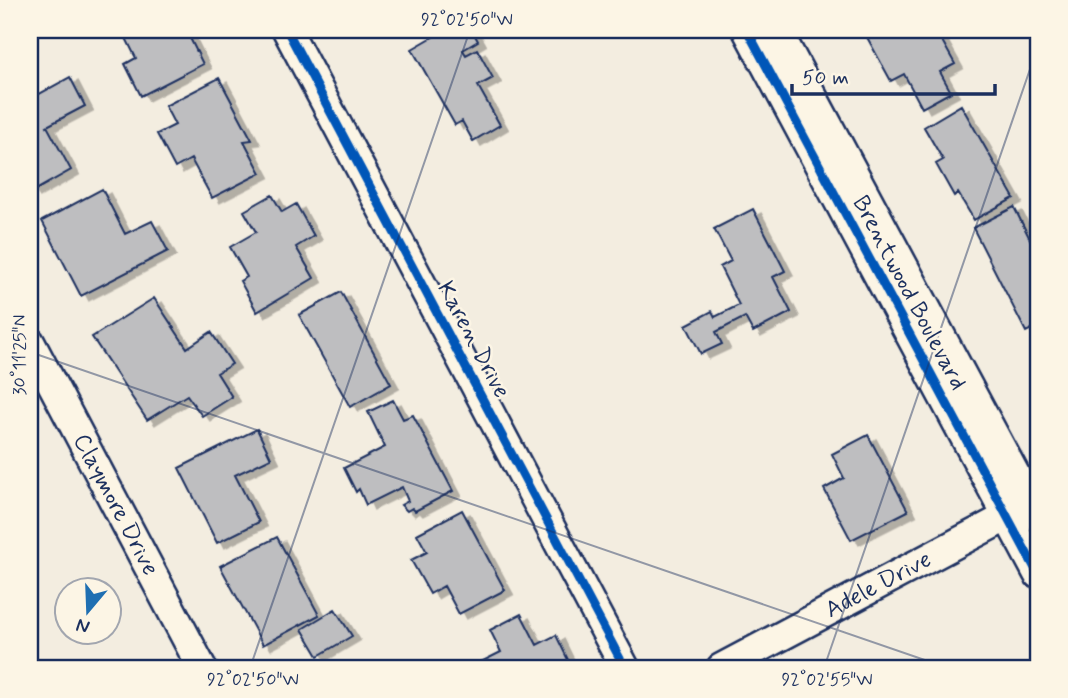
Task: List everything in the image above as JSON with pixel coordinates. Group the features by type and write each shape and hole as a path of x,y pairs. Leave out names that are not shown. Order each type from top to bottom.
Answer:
{"street":[{"name":"Karen Drive","path":"287,30 625,668"},
{"name":"Brentwood Boulevard","path":"747,30 1029,509"},
{"name":"Brentwood Boulevard","path":"777,30 1029,509 1038,574"},
{"name":"Claymore Drive","path":"30,342 202,668"},
{"name":"Adele Drive","path":"720,668 1029,509"}],"building":[{"path":"186,30 203,64 141,96 125,64 136,58 123,32"},
{"path":"445,30 472,30 478,41 463,50 466,55 477,49 493,78 478,86 500,125 473,141 462,121 455,125 412,49"},
{"path":"863,30 936,30 955,64 940,72 951,92 922,108 904,74 891,81"},
{"path":"70,77 85,106 47,126 71,170 32,192 30,99"},
{"path":"219,78 252,140 244,141 261,173 212,198 191,159 175,168 157,134 175,125 165,106"},
{"path":"961,105 1014,198 974,220 958,193 954,196 936,164 943,160 924,127"},
{"path":"102,189 125,234 152,221 168,251 81,296 42,221"},
{"path":"272,195 282,212 296,204 314,236 296,247 314,278 257,312 240,281 247,277 230,247 256,232 244,211"},
{"path":"1014,207 1038,255 1038,326 1026,332 973,228"},
{"path":"753,209 785,271 773,277 791,312 753,332 745,317 716,332 722,344 701,354 686,325 712,311 715,317 739,305 720,267 731,261 714,229"},
{"path":"341,292 391,384 350,407 299,315"},
{"path":"154,298 187,348 211,332 232,364 217,373 232,397 202,416 187,395 147,420 92,337"},
{"path":"393,400 403,419 413,415 453,491 415,511 412,508 407,511 401,505 408,501 402,487 366,505 359,489 356,492 344,468 385,447 368,412"},
{"path":"257,429 271,458 235,475 259,522 217,543 179,468"},
{"path":"868,435 908,511 851,540 824,489 844,478 832,454"},
{"path":"462,510 505,590 459,614 444,586 430,594 411,560 427,552 417,534"},
{"path":"277,537 319,615 263,645 220,566"},
{"path":"335,609 352,636 318,656 302,629"},
{"path":"521,614 537,645 556,635 572,668 469,668 501,652 490,630"}],"cycle path":[{"path":"287,30 625,668"},
{"path":"747,30 1038,574"}]}
